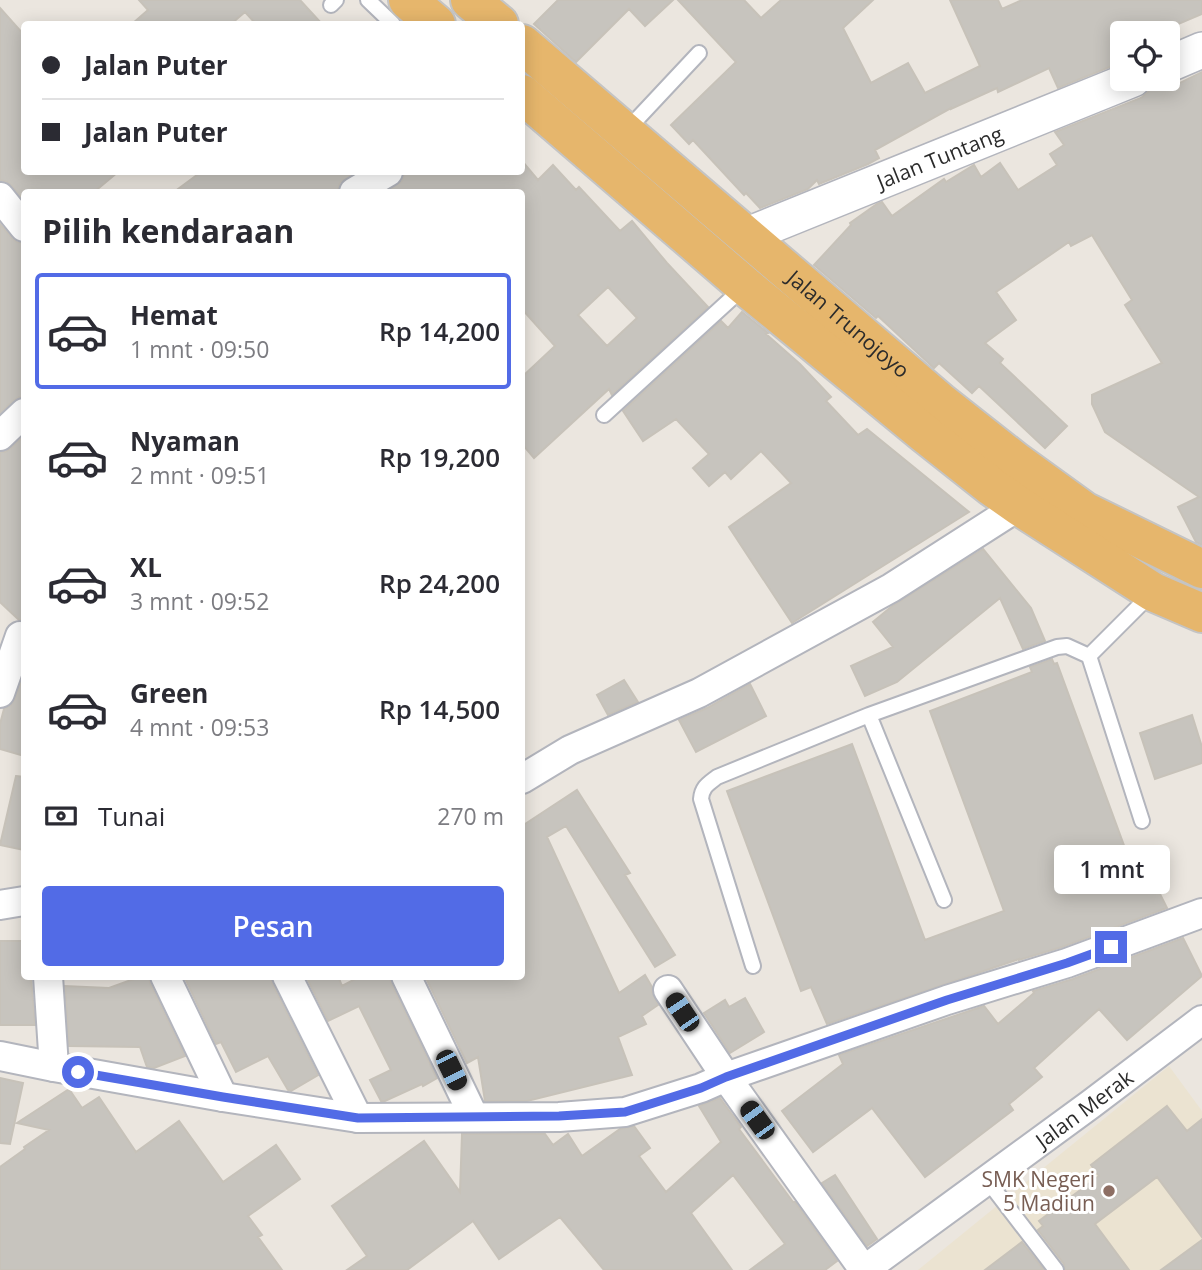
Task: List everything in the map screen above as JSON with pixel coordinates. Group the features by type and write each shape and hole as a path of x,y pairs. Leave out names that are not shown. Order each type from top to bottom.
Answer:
{"highway":[{"path":"408,0 432,21"},
{"path":"470,0 495,21"},
{"name":"Jalan Trunojoyo","path":"525,47 940,402 1015,461 1084,511 1202,569"},
{"name":"Jalan Trunojoyo","path":"525,97 745,286 925,434 1019,506 1153,592 1202,613"},
{"path":"566,132 591,104"}],"street":[{"path":"1180,59 1202,50"},
{"name":"Jalan Tuntang","path":"746,236 1110,88"},
{"path":"359,189 383,175"},
{"path":"0,197 21,224"},
{"path":"0,436 21,416"},
{"path":"525,777 570,750 699,693 891,588 1019,506"},
{"path":"0,693 20,636"},
{"path":"0,905 21,902"},
{"path":"0,1056 223,1097 358,1118 559,1116 625,1112 701,1088 947,1000 1067,963 1202,913"},
{"path":"48,980 54,1067"},
{"path":"168,980 223,1097"},
{"path":"289,980 358,1118"},
{"path":"408,980 474,1117"},
{"path":"668,990 726,1077 864,1270"},
{"name":"Jalan Merak","path":"864,1270 1202,1020"}],"lane":[{"path":"368,0 390,21"},
{"path":"624,133 699,53"},
{"path":"604,415 745,286"},
{"path":"1089,656 1153,592"},
{"path":"753,966 701,799 702,791 717,777 869,715 1056,647 1067,646 1089,656 1142,821"},
{"path":"869,715 944,900"},
{"path":"986,1180 1056,1270"}],"shaded area":[{"name":"SMK Negeri 5 Madiun","path":"1169,1066 1202,1111 1202,1270 918,1270"}],"building":[{"path":"139,0 300,0 319,21 253,21 245,12 234,21 135,21 148,10"},
{"path":"558,0 673,0 645,26 629,9 576,62 534,24"},
{"path":"678,0 744,0 761,18 781,0 873,0 843,28 871,83 908,63 925,93 980,66 950,0 998,0 1002,9 1022,0 1202,0 1202,14 1180,23 1180,21 1110,21 1110,67 1058,88 1049,68 998,92 997,88 951,108 875,150 879,158 868,164 819,184 817,180 808,189 760,208 746,193 744,195 693,140 689,144 671,125 736,62"},
{"path":"0,8 21,32 21,175 114,175 98,189 21,189 21,197 12,186 0,180"},
{"path":"1202,72 1202,545 1196,542 1178,507 1199,497 1105,432 1092,404 1092,395 1162,363 1125,305 1132,300 1092,235 1071,246 1069,242 996,292 1016,320 985,343 1003,359 1000,363 1067,426 1045,448 979,386 972,393 939,363 934,368 878,316 876,318 814,265 850,223 877,204 882,202 892,216 944,179 946,182 974,165 981,177 1000,163 1018,190 1057,165 1050,154 1064,145 1055,132 1141,98 1149,91 1180,91 1180,83"},
{"path":"525,165 538,180 553,165 576,190 579,187 620,231 632,221 708,307 612,395 609,389 534,458 525,448 525,374 555,346 525,312 525,189 390,189 402,181 404,175 525,175","holes":["608,287 637,318 607,346 578,315"]},
{"path":"197,175 352,175 340,183 338,189 178,189"},
{"path":"0,224 12,238 21,243 21,397 0,413"},
{"path":"742,312 800,364 831,397 826,401 858,435 867,429 969,512 792,623 729,527 791,483 761,451 731,479 725,472 709,486 693,468 709,454 676,419 643,441 623,411 721,321 728,328"},
{"path":"21,439 21,620 0,602 0,452 11,448"},
{"path":"983,549 1031,608 1045,641 1023,649 1000,598 897,682 865,696 851,666 893,647 873,622 891,607"},
{"path":"1052,659 1054,664 1057,663 1140,889 1154,882 1167,908 1062,947 827,1024 811,987 801,991 727,791 852,744 925,940 1004,911 930,711 1032,672 1030,667"},
{"path":"624,680 638,702 608,715 597,695"},
{"path":"21,682 21,755 0,749 0,724 4,709 15,699"},
{"path":"750,684 766,716 696,752 679,720"},
{"path":"1192,715 1202,747 1202,763 1155,779 1140,733"},
{"path":"16,776 21,777 21,849 0,845"},
{"path":"577,790 630,873 625,875 675,955 655,967 566,826 547,837 619,993 645,975 658,1005 642,1016 646,1024 618,1037 632,1075 527,1101 485,1101 478,1057 467,1063 427,980 525,980 525,824"},
{"path":"1183,938 1202,976 1127,1040 1099,1009 1034,1068 1042,1077 1009,1104 1013,1110 925,1177 872,1108 813,1152 782,1111 843,1064 839,1055 984,1006 998,1024 1034,993 1033,991"},
{"path":"0,941 21,941 21,980 31,980 35,1025 0,1025"},
{"path":"131,980 150,980 185,1056 154,1068 147,1067 140,1047 69,1046 65,986 109,988"},
{"path":"186,980 272,980 318,1075 291,1091 268,1056 236,1072 221,1042 216,1044"},
{"path":"308,980 340,980 342,986 353,980 391,980 437,1078 381,1101 370,1080 391,1070 359,1006 328,1021"},
{"path":"745,998 764,1032 730,1053 704,1013 725,1000 729,1007"},
{"path":"0,1078 23,1083 10,1144 0,1143"},
{"path":"69,1089 82,1108 99,1097 136,1152 179,1121 223,1182 276,1145 300,1179 248,1216 262,1235 258,1237 282,1270 0,1270 0,1167 49,1130 17,1123"},
{"path":"720,1098 741,1127 739,1129 837,1261 825,1270 750,1270 785,1244 733,1175 691,1213 732,1270 604,1270 560,1217 499,1259 473,1221 407,1270 347,1270 367,1256 332,1206 424,1141 460,1192 462,1134 545,1134 553,1145 568,1134 582,1156 620,1129 634,1126 650,1148 639,1156 666,1192 721,1142 699,1106"},
{"path":"1167,1106 1187,1131 1202,1119 1202,1237 1157,1177 1095,1224 1129,1270 1065,1270 1064,1264 1038,1230 1043,1226 1039,1221 1099,1176 1091,1165"},
{"path":"835,1175 877,1239 867,1246 822,1183"},
{"path":"1202,1240 1202,1270 1161,1270"},
{"path":"1022,1242 1044,1270 985,1270"}],"place":[{"name":"SMK Negeri 5 Madiun","path":"1109,1191"}],"route":[{"path":"78,1072 358,1118 559,1116 625,1112 701,1088 947,1000 1111,947"}]}
